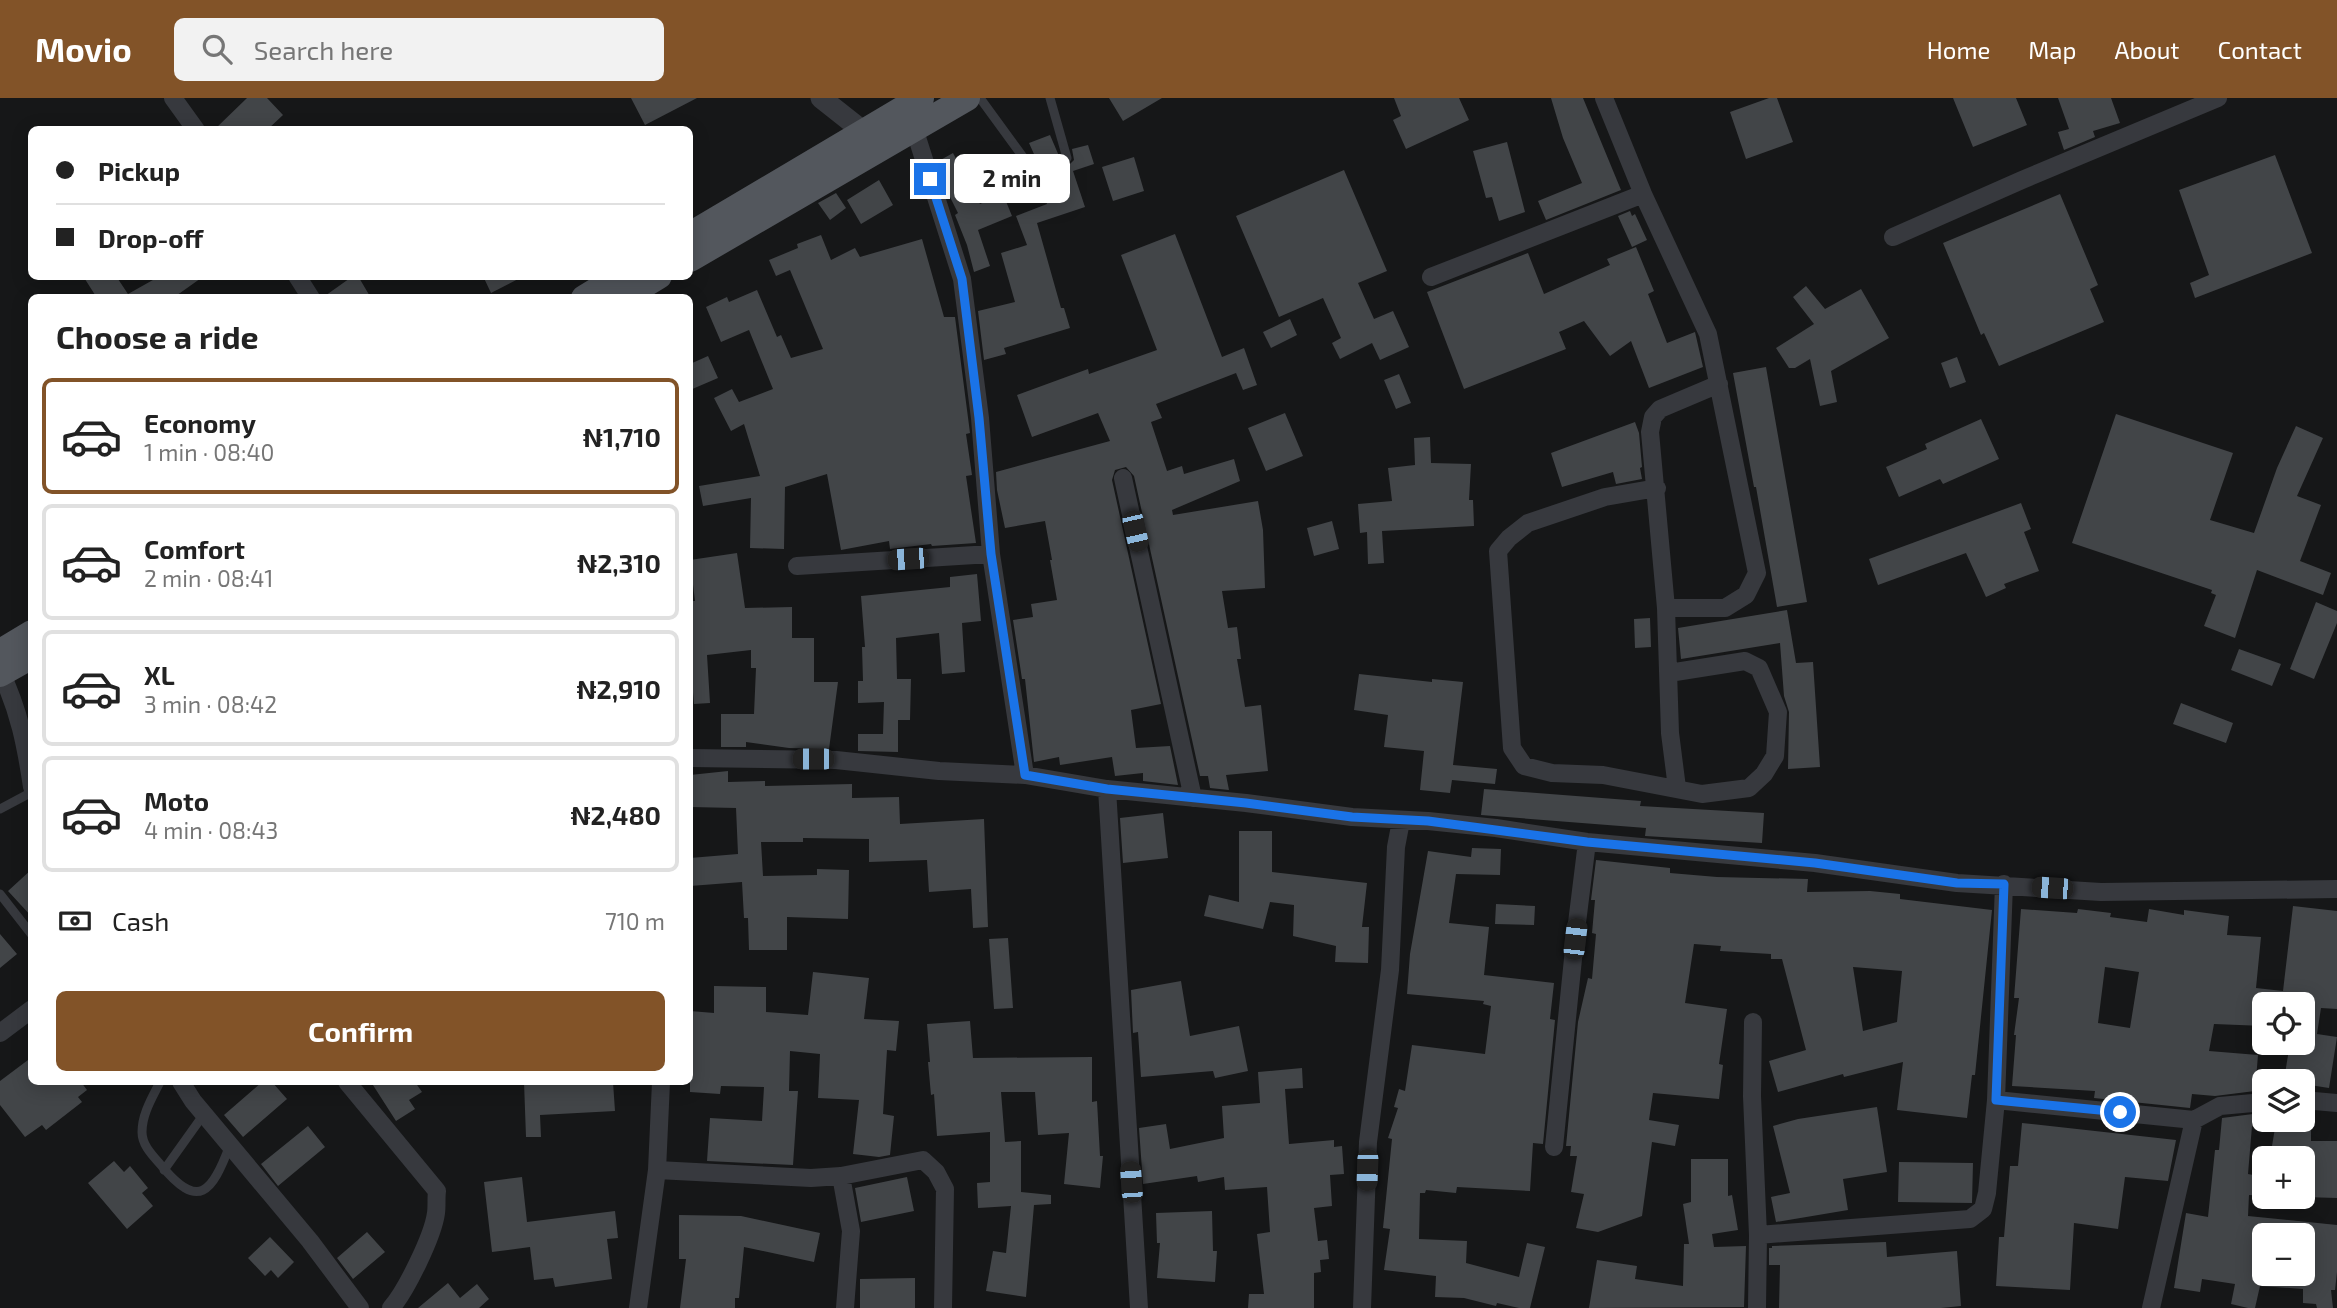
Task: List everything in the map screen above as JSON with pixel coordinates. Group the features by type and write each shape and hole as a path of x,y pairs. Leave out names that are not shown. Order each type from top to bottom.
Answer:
{"main road":[{"path":"693,233 921,98"},
{"path":"693,257 967,98"},
{"path":"591,294 613,280"},
{"path":"630,294 652,280"},
{"path":"0,652 28,635"},
{"path":"0,674 28,658"}],"street":[{"path":"173,98 193,126"},
{"path":"821,98 864,132"},
{"path":"1604,98 1643,194 1708,334 1757,573 1746,595 1725,608 1666,608"},
{"path":"1893,237 2218,98"},
{"path":"915,128 962,279 979,418 991,554 1025,775"},
{"path":"1431,277 1643,194"},
{"path":"1677,788 1670,733 1666,608 1650,432 1653,418 1660,409 1719,384"},
{"path":"1124,478 1193,798"},
{"path":"1657,488 1605,496 1528,523 1509,537 1498,551 1512,748 1524,766 1552,773 1603,775 1702,793 1749,788 1764,774 1775,756 1778,712 1759,668 1745,661 1670,673"},
{"path":"797,566 991,554"},
{"path":"0,674 14,699 28,766"},
{"path":"693,758 835,760 939,771 1025,775 1107,789 1401,821 1428,821 1587,842 1815,863 1957,883 2101,891 2337,889"},
{"path":"1107,789 1139,1308"},
{"path":"1362,1308 1368,1142 1390,970 1396,847 1401,821"},
{"path":"1554,1147 1587,842"},
{"path":"1758,1235 1970,1219 1983,1209 1987,1194 1996,1100 2004,884"},
{"path":"0,1033 28,1012"},
{"path":"1753,1022 1752,1096 1758,1308"},
{"path":"183,1085 204,1114 310,1241 360,1308"},
{"path":"349,1085 437,1191 436,1215 423,1249 399,1298 391,1308"},
{"path":"638,1308 657,1170 661,1085"},
{"path":"1996,1100 2194,1120 2220,1106 2252,1103"},
{"path":"2315,1101 2337,1103"},
{"path":"2151,1308 2194,1120"},
{"path":"657,1170 811,1178 841,1176 923,1160 936,1172 945,1189 943,1308"},
{"path":"841,1176 851,1231 845,1308"}],"lane":[{"path":"980,98 1031,167 1037,171 1062,163 1067,158 1050,98"},
{"path":"0,809 28,792"},
{"path":"0,894 28,930"},
{"path":"159,1085 144,1116 142,1135 147,1149 177,1185 190,1191 204,1190 217,1178 230,1145"},
{"path":"164,1170 204,1114"}],"building":[{"path":"247,98 267,98 283,115 271,126 218,126"},
{"path":"631,98 697,98 645,125"},
{"path":"1109,98 1162,98 1123,121"},
{"path":"1394,98 1459,98 1469,120 1406,149 1393,120 1401,116"},
{"path":"1551,98 1583,98 1621,190 1546,220 1538,201 1582,183 1563,138"},
{"path":"1769,98 1777,98 1793,142 1746,159 1730,112"},
{"path":"1953,98 2016,98 2027,125 1973,147"},
{"path":"2058,98 2111,98 2120,123 2093,131 2095,137 2064,150 2058,132 2069,129"},
{"path":"1050,135 1059,156 1038,163 1029,143"},
{"path":"1507,142 1525,212 1499,221 1492,197 1486,198 1473,151"},
{"path":"1088,145 1094,164 1073,171 1085,207 1037,223 1061,308 1064,308 1070,328 1004,348 1006,354 984,360 978,311 1015,302 1001,253 1027,245 1016,216 1047,204 1041,177 1066,168 1074,160 1072,149"},
{"path":"953,153 980,204 1003,194 1012,216 978,230 990,266 974,272 955,215 958,213 945,187 937,162"},
{"path":"2275,155 2312,253 2195,298 2190,283 2209,275 2179,190"},
{"path":"1134,157 1144,191 1113,201 1102,167"},
{"path":"1344,170 1387,271 1358,283 1374,319 1393,311 1409,347 1380,360 1372,343 1340,359 1332,343 1341,338 1323,298 1279,317 1236,216"},
{"path":"879,180 893,205 861,224 847,200"},
{"path":"836,193 846,208 830,220 818,203"},
{"path":"2060,194 2098,285 2090,289 2104,322 1999,366 1984,333 1981,335 1943,243"},
{"path":"1630,211 1632,216 1635,214 1647,240 1632,247 1618,216"},
{"path":"1175,234 1222,357 1244,348 1257,385 1243,390 1236,373 1156,404 1162,418 1151,422 1167,471 1182,466 1184,474 1234,459 1240,481 1172,510 1173,515 1258,501 1263,530 1265,588 1222,591 1228,628 1237,627 1241,659 1237,659 1245,707 1261,705 1268,771 1226,775 1229,790 1210,788 1208,776 1200,776 1134,476 1126,467 1115,470 1112,480 1161,704 1131,710 1136,748 1170,746 1178,785 1143,781 1143,773 1115,776 1112,757 1060,765 1059,757 1034,762 1025,679 1022,679 1013,620 1033,617 1031,604 1057,600 1052,560 1045,521 1005,528 997,490 996,472 1110,441 1098,413 1032,437 1017,395 1088,369 1089,374 1157,350 1121,255"},
{"path":"821,235 831,260 855,248 860,257 922,239 944,317 955,317 970,433 966,434 972,475 966,476 976,543 931,544 890,549 889,541 841,550 827,474 785,487 784,549 750,548 751,498 703,506 699,486 760,476 744,424 731,431 714,398 732,389 739,402 773,389 749,330 721,342 706,307 727,297 729,302 757,290 777,337 781,335 791,358 823,349 790,270 776,276 769,260 798,248 797,244"},
{"path":"1636,247 1654,291 1648,294 1667,343 1695,332 1703,367 1649,388 1631,341 1610,356 1584,321 1559,332 1566,349 1464,389 1427,292 1528,253 1544,294 1610,265 1607,259"},
{"path":"86,280 119,280 128,294 94,294"},
{"path":"153,280 198,280 179,294 128,294"},
{"path":"347,280 360,280 369,294 328,294"},
{"path":"485,280 516,280 491,293"},
{"path":"1806,286 1825,309 1861,289 1889,338 1831,371 1837,402 1820,406 1810,359 1795,368 1789,368 1776,348 1814,324 1793,297"},
{"path":"1290,319 1297,335 1271,348 1263,332"},
{"path":"708,356 718,378 693,389 693,363"},
{"path":"1957,357 1966,382 1950,388 1941,363"},
{"path":"1766,367 1807,602 1777,607 1733,373"},
{"path":"1399,374 1411,403 1396,409 1384,380"},
{"path":"1285,413 1303,456 1266,471 1248,428"},
{"path":"2116,414 2233,453 2210,520 2254,533 2277,468 2296,426 2323,438 2297,496 2321,505 2300,561 2331,573 2323,595 2257,570 2235,638 2204,626 2216,595 2211,593 2212,590 2072,543"},
{"path":"1981,419 1999,459 1943,484 1940,479 1899,497 1886,467 1927,449 1925,444"},
{"path":"1635,422 1639,433 1642,479 1616,484 1613,472 1562,487 1551,453"},
{"path":"1430,437 1431,463 1471,464 1469,500 1473,500 1474,526 1382,531 1384,563 1368,564 1367,532 1360,533 1358,504 1392,501 1388,468 1415,465 1414,438"},
{"path":"2021,503 2031,529 2024,532 2039,571 2004,584 2006,588 1986,597 1966,553 1878,585 1869,559"},
{"path":"1332,521 1339,549 1314,556 1307,528"},
{"path":"737,553 745,608 792,607 792,638 814,638 814,682 838,682 829,749 789,748 746,742 746,747 721,747 721,714 754,714 756,668 751,668 751,650 707,655 710,703 694,704 693,560"},
{"path":"977,574 981,621 962,623 965,672 942,674 939,633 896,638 897,679 911,679 910,720 898,720 898,752 858,751 858,734 883,734 884,702 858,703 858,681 863,681 862,647 865,647 861,596 950,587 950,577"},
{"path":"2316,602 2337,611 2337,623 2314,679 2290,669"},
{"path":"1787,610 1796,663 1813,662 1820,767 1788,769 1789,712 1784,696 1780,643 1681,659 1678,628"},
{"path":"1650,618 1651,647 1635,648 1634,619"},
{"path":"2239,649 2281,664 2272,686 2231,670"},
{"path":"1359,674 1432,682 1432,679 1463,682 1453,765 1497,769 1495,784 1452,780 1450,793 1420,790 1424,751 1384,747 1388,715 1354,710"},
{"path":"2181,703 2233,723 2226,743 2173,724"},
{"path":"728,771 728,782 765,781 765,786 852,784 852,798 899,797 900,824 984,819 988,927 973,928 971,889 929,892 927,860 869,862 869,839 803,838 803,842 761,842 763,876 817,875 817,869 849,870 848,919 787,917 787,950 749,950 748,918 744,918 742,882 693,886 693,858 738,854 736,808 693,807 693,775"},
{"path":"1484,789 1641,801 1640,806 1764,813 1762,843 1645,836 1646,828 1481,815"},
{"path":"1163,813 1168,858 1123,863 1120,818"},
{"path":"1239,831 1272,831 1272,872 1367,883 1362,927 1369,927 1368,963 1335,962 1336,946 1293,936 1294,905 1270,902 1263,929 1204,916 1209,895 1239,902"},
{"path":"1472,848 1501,849 1500,875 1456,874 1449,923 1489,927 1484,975 1554,983 1550,1019 1555,1020 1543,1144 1533,1143 1530,1191 1457,1187 1456,1193 1426,1190 1425,1193 1420,1193 1419,1239 1467,1241 1466,1263 1519,1277 1527,1243 1545,1247 1530,1308 1497,1303 1496,1306 1464,1298 1435,1297 1436,1276 1384,1270 1390,1229 1383,1228 1392,1139 1388,1138 1398,1108 1394,1107 1399,1089 1405,1091 1412,1045 1485,1054 1491,1006 1483,1004 1484,1001 1407,994 1410,954 1428,851 1471,857"},
{"path":"1596,860 1670,868 1670,873 1808,879 1807,892 1870,891 1900,894 1900,899 1992,910 1975,1075 1972,1075 1967,1118 1897,1110 1903,1062 1844,1077 1843,1074 1778,1092 1769,1061 1806,1050 1782,959 1771,959 1771,954 1720,951 1721,946 1694,944 1685,1003 1727,1009 1719,1064 1723,1065 1719,1099 1653,1093 1649,1120 1679,1125 1675,1146 1652,1142 1642,1216 1598,1232 1576,1228 1584,1194 1571,1192 1577,1156 1570,1156 1571,1146 1566,1146 1578,1022 1588,978 1592,979 1596,934 1592,933 1595,900 1591,900","holes":["1853,967 1902,971 1897,1022 1863,1031"]},
{"path":"28,873 28,913 8,891"},
{"path":"1496,904 1535,906 1534,925 1495,924"},
{"path":"2293,906 2337,911 2337,1009 2321,1008 2317,1034 2337,1037 2329,1088 2315,1086 2315,1069 2286,1069 2288,1055 2315,1055 2315,992 2252,992 2252,1026 2214,1024 2209,1051 2258,1055 2257,1069 2252,1069 2252,1091 2215,1096 2192,1094 2190,1108 2094,1098 2095,1091 2012,1086 2019,998 2014,998 2021,909 2077,913 2078,909 2111,913 2110,917 2147,922 2149,909 2184,915 2184,910 2229,916 2227,935 2261,937 2256,988 2283,991","holes":["2105,967 2139,972 2130,1028 2098,1023"]},
{"path":"0,934 17,954 0,968"},
{"path":"1008,938 1013,1008 994,1009 989,939"},
{"path":"813,972 869,978 864,1019 899,1021 896,1051 887,1050 883,1114 894,1116 890,1155 879,1157 853,1154 859,1100 818,1098 820,1054 790,1051 789,1091 798,1091 793,1165 707,1161 710,1118 762,1121 764,1087 721,1086 720,1094 690,1092 690,1085 693,1085 693,1011 714,1013 714,986 766,987 766,1012 808,1015"},
{"path":"1181,981 1190,1036 1239,1026 1248,1071 1215,1078 1213,1071 1141,1077 1138,1032 1133,1033 1131,990"},
{"path":"970,1021 973,1058 1092,1057 1092,1102 1097,1101 1100,1156 1103,1156 1100,1188 1064,1184 1069,1133 1038,1135 1035,1092 1001,1092 1005,1142 1021,1141 1021,1192 1051,1195 1051,1204 1034,1205 1026,1297 986,1291 993,1251 1006,1253 1011,1206 978,1208 977,1183 990,1182 990,1132 937,1136 928,1062 927,1024"},
{"path":"28,1060 28,1085 83,1085 87,1090 78,1097 82,1102 46,1130 42,1125 25,1137 0,1105 0,1081"},
{"path":"1302,1068 1303,1088 1285,1089 1289,1144 1334,1140 1334,1147 1342,1146 1344,1174 1330,1175 1332,1206 1314,1208 1318,1241 1327,1240 1329,1259 1320,1260 1321,1272 1314,1273 1314,1308 1248,1308 1249,1294 1264,1294 1257,1234 1270,1232 1267,1187 1225,1190 1224,1177 1198,1182 1197,1176 1143,1184 1139,1128 1166,1124 1170,1149 1224,1138 1222,1106 1260,1103 1258,1072"},
{"path":"259,1085 275,1085 287,1099 243,1137 224,1115"},
{"path":"373,1085 417,1085 422,1092 409,1100 415,1109 396,1121"},
{"path":"524,1085 613,1085 615,1111 540,1115 541,1137 526,1137"},
{"path":"1877,1107 1887,1172 1843,1179 1848,1210 1776,1222 1771,1197 1790,1193 1773,1126 1798,1119"},
{"path":"2252,1114 2248,1174 2252,1175 2252,1195 2249,1195 2248,1216 2337,1225 2337,1272 2335,1290 2331,1290 2333,1308 2317,1308 2316,1304 2303,1303 2303,1289 2260,1286 2255,1308 2248,1308 2231,1304 2235,1284 2202,1279 2200,1292 2174,1288 2186,1213 2208,1217 2215,1150 2219,1150 2222,1118"},
{"path":"2022,1123 2176,1140 2168,1181 2125,1177 2118,1229 2074,1223 2070,1290 1996,1286 1999,1237 2004,1237 2010,1166 2018,1166"},
{"path":"308,1126 325,1147 278,1186 261,1164"},
{"path":"2274,1132 2311,1132 2311,1141 2337,1141 2337,1198 2315,1197 2315,1146 2272,1146"},
{"path":"1691,1159 1728,1159 1728,1196 1732,1195 1738,1230 1712,1234 1714,1247 1746,1246 1744,1307 1589,1308 1597,1260 1637,1266 1635,1279 1683,1286 1684,1244 1689,1244 1683,1204 1691,1202"},
{"path":"114,1161 124,1172 130,1166 148,1188 142,1193 153,1206 127,1229 88,1183"},
{"path":"1899,1162 1973,1163 1972,1203 1898,1202"},
{"path":"522,1177 527,1222 615,1211 618,1238 607,1239 612,1279 555,1287 553,1278 534,1280 530,1247 492,1252 484,1182"},
{"path":"907,1177 914,1211 861,1222 855,1188"},
{"path":"1212,1211 1213,1251 1217,1251 1215,1282 1157,1278 1160,1243 1157,1243 1156,1213"},
{"path":"679,1215 741,1216 820,1233 814,1262 744,1247 739,1298 735,1298 735,1308 680,1308 686,1259 679,1259"},
{"path":"367,1232 385,1252 353,1279 337,1258"},
{"path":"270,1237 294,1262 278,1278 271,1270 265,1276 248,1258"},
{"path":"1886,1242 1887,1257 1957,1251 1961,1306 1779,1308 1780,1265 1769,1265 1769,1248 1772,1246"},
{"path":"915,1278 915,1308 860,1308 860,1279"},
{"path":"448,1283 460,1298 477,1284 489,1299 479,1308 418,1308"}],"route":[{"path":"930,179 962,279 979,418 991,554 1025,775 1107,789 1352,817 1496,828 1587,842 1815,863 1957,883 2004,884 1996,1100 2120,1112"}]}
